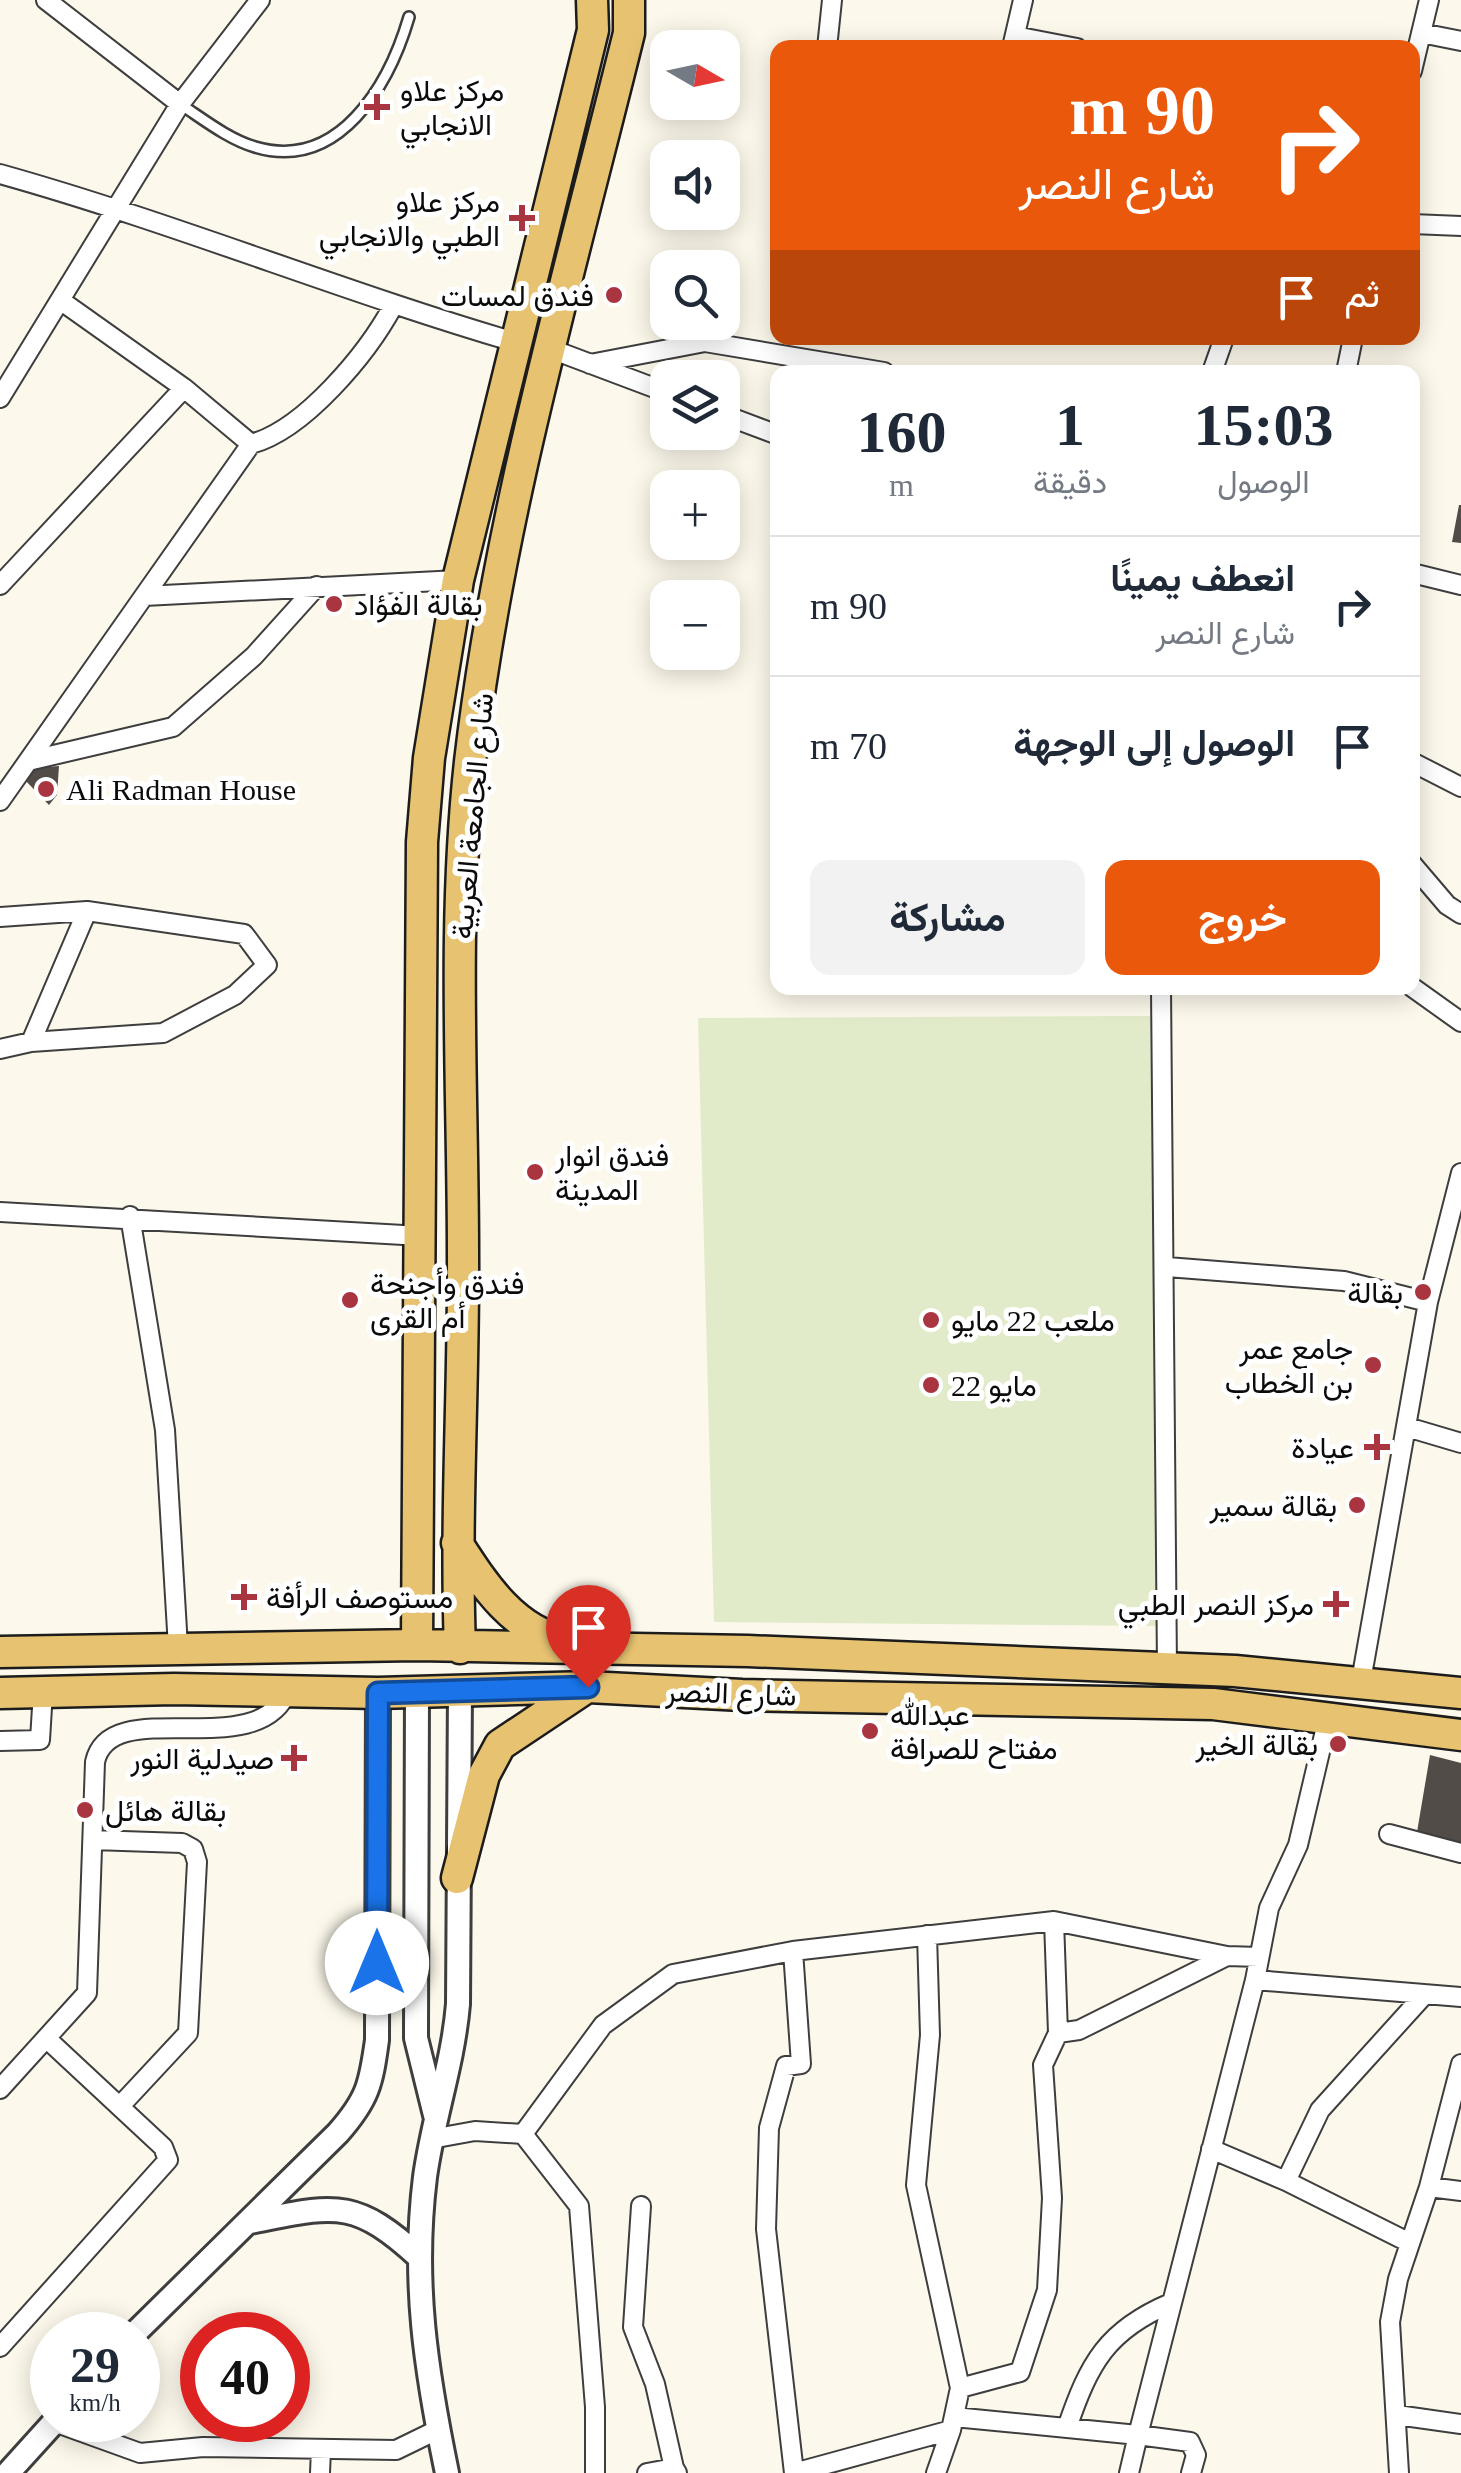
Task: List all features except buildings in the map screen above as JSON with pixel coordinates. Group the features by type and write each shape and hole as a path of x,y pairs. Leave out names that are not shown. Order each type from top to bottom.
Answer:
{"main road":[{"name":"شارع الجامعة العربية","path":"402,1645 399,1621 418,1540 422,842 429,758 458,580 594,30 592,0"},
{"name":"شارع الجامعة العربية","path":"460,1648 456,1542 463,1259 460,930 470,762 500,582 551,349 630,34 629,0"},
{"path":"456,1542 498,1603 519,1620 555,1640 601,1648"},
{"name":"شارع النصر","path":"0,1652 402,1645 713,1650 1167,1669 1361,1681 1461,1693"},
{"path":"713,1650 721,1676 715,1694"},
{"path":"40,1651 36,1674 43,1691"},
{"path":"768,1696 758,1674 769,1653"},
{"path":"457,1878 484,1776 500,1744 588,1687"},
{"name":"شارع النصر","path":"0,1693 378,1693 588,1687 768,1696 1213,1704 1461,1735"}],"street":[{"path":"46,0 180,104"},
{"path":"0,398 180,104 260,0"},
{"path":"828,40 832,0"},
{"path":"1013,40 1023,0"},
{"path":"1419,40 1425,2"},
{"path":"1421,33 1461,40"},
{"path":"0,174 119,207 393,306 518,342"},
{"path":"1420,224 1461,226"},
{"path":"60,300 184,388 251,444"},
{"path":"0,800 251,444 275,438 326,390 373,343 393,306"},
{"path":"590,364 705,342 842,365"},
{"path":"551,349 650,386"},
{"path":"0,585 184,388"},
{"path":"740,421 770,432"},
{"path":"1420,576 1461,585"},
{"path":"144,596 458,580"},
{"path":"28,761 173,727 254,656 317,586"},
{"path":"1420,766 1461,787"},
{"path":"1420,873 1447,905 1461,914"},
{"path":"31,1042 87,911"},
{"path":"0,917 87,911 244,934 267,966 235,995 163,1033 31,1042 0,1049"},
{"path":"1420,993 1461,1022"},
{"path":"1161,995 1167,1266 1167,1669"},
{"path":"1361,1681 1428,1302 1460,1177"},
{"path":"0,1212 130,1216 422,1236"},
{"path":"130,1216 164,1430 178,1647"},
{"path":"1167,1266 1344,1281 1428,1302"},
{"path":"1407,1427 1461,1443"},
{"path":"447,2473 436,2435 423,2345 420,2258 430,2139 454,2051 460,1688"},
{"path":"0,2089 87,1994 96,1762 106,1741 132,1731 254,1723 273,1713 288,1690"},
{"path":"0,1741 40,1740 43,1691"},
{"path":"417,1691 416,2038 435,2115"},
{"path":"157,2312 350,2118 370,2088 377,2040 378,1693"},
{"path":"1129,2473 1255,1980 1269,1908 1298,1845 1328,1718"},
{"path":"1389,1834 1461,1853"},
{"path":"93,1840 182,1843 193,1848 197,1862 188,2033 120,2106"},
{"path":"524,2134 604,2025 673,1974 793,1951 1054,1921 1228,1956 1259,1956"},
{"path":"960,2388 1020,2372 1047,2290 1052,2198 1044,2065 1058,2032 1054,1921"},
{"path":"927,1935 930,2034 916,2185 960,2388 936,2473"},
{"path":"793,1951 801,2064 786,2066 769,2128 766,2229 794,2473 952,2424 1067,2428 1190,2442 1196,2455 1191,2473"},
{"path":"1058,2032 1079,2030 1228,1956"},
{"path":"1255,1980 1461,1997"},
{"path":"1286,2182 1320,2110 1425,1994"},
{"path":"0,2347 168,2160 163,2147 47,2039"},
{"path":"1399,2473 1390,2322 1461,2064"},
{"path":"430,2139 475,2131 524,2134 579,2206 595,2407 595,2473"},
{"path":"1211,2149 1410,2244"},
{"path":"1429,2188 1461,2191"},
{"path":"641,2206 634,2252 633,2326 655,2384 676,2470 646,2473"},
{"path":"250,2222 326,2208 352,2210 394,2234 420,2258"},
{"path":"1067,2428 1082,2385 1130,2320 1171,2303"},
{"path":"1397,2415 1461,2424"},
{"path":"109,2442 140,2454 203,2447 396,2450 436,2435"},
{"path":"429,2473 436,2435"},
{"path":"8,2473 36,2442"},
{"path":"320,2473 321,2449"}],"lane":[{"path":"180,104 255,147 302,152 332,136 365,109 398,56 409,18"}],"green space":[{"name":"ملعب 22 مايو","path":"1150,1016 1162,1626 714,1622 698,1018"}],"place":[{"name":"مركز علاو الانجابي","path":"377,107"},
{"name":"مركز علاو الطبي والانجابي","path":"522,218"},
{"name":"فندق لمسات","path":"614,295"},
{"name":"بقالة الفؤاد","path":"334,604"},
{"name":"Ali Radman House","path":"46,789"},
{"name":"فندق انوار المدينة","path":"535,1172"},
{"name":"بقالة","path":"1423,1292"},
{"name":"فندق وأجنحة أم القرى","path":"350,1300"},
{"name":"ملعب 22 مايو","path":"931,1320"},
{"name":"جامع عمر بن الخطاب","path":"1373,1365"},
{"name":"22 مايو","path":"931,1385"},
{"name":"عيادة","path":"1377,1447"},
{"name":"بقالة سمير","path":"1357,1505"},
{"name":"مستوصف الرأفة","path":"244,1597"},
{"name":"مركز النصر الطبي","path":"1336,1604"},
{"name":"عبدالله مفتاح للصرافة","path":"870,1731"},
{"name":"بقالة الخير","path":"1338,1744"},
{"name":"صيدلية النور","path":"294,1758"},
{"name":"بقالة هائل","path":"85,1810"}],"route":[{"path":"377,1963 378,1693 588,1687"}]}
